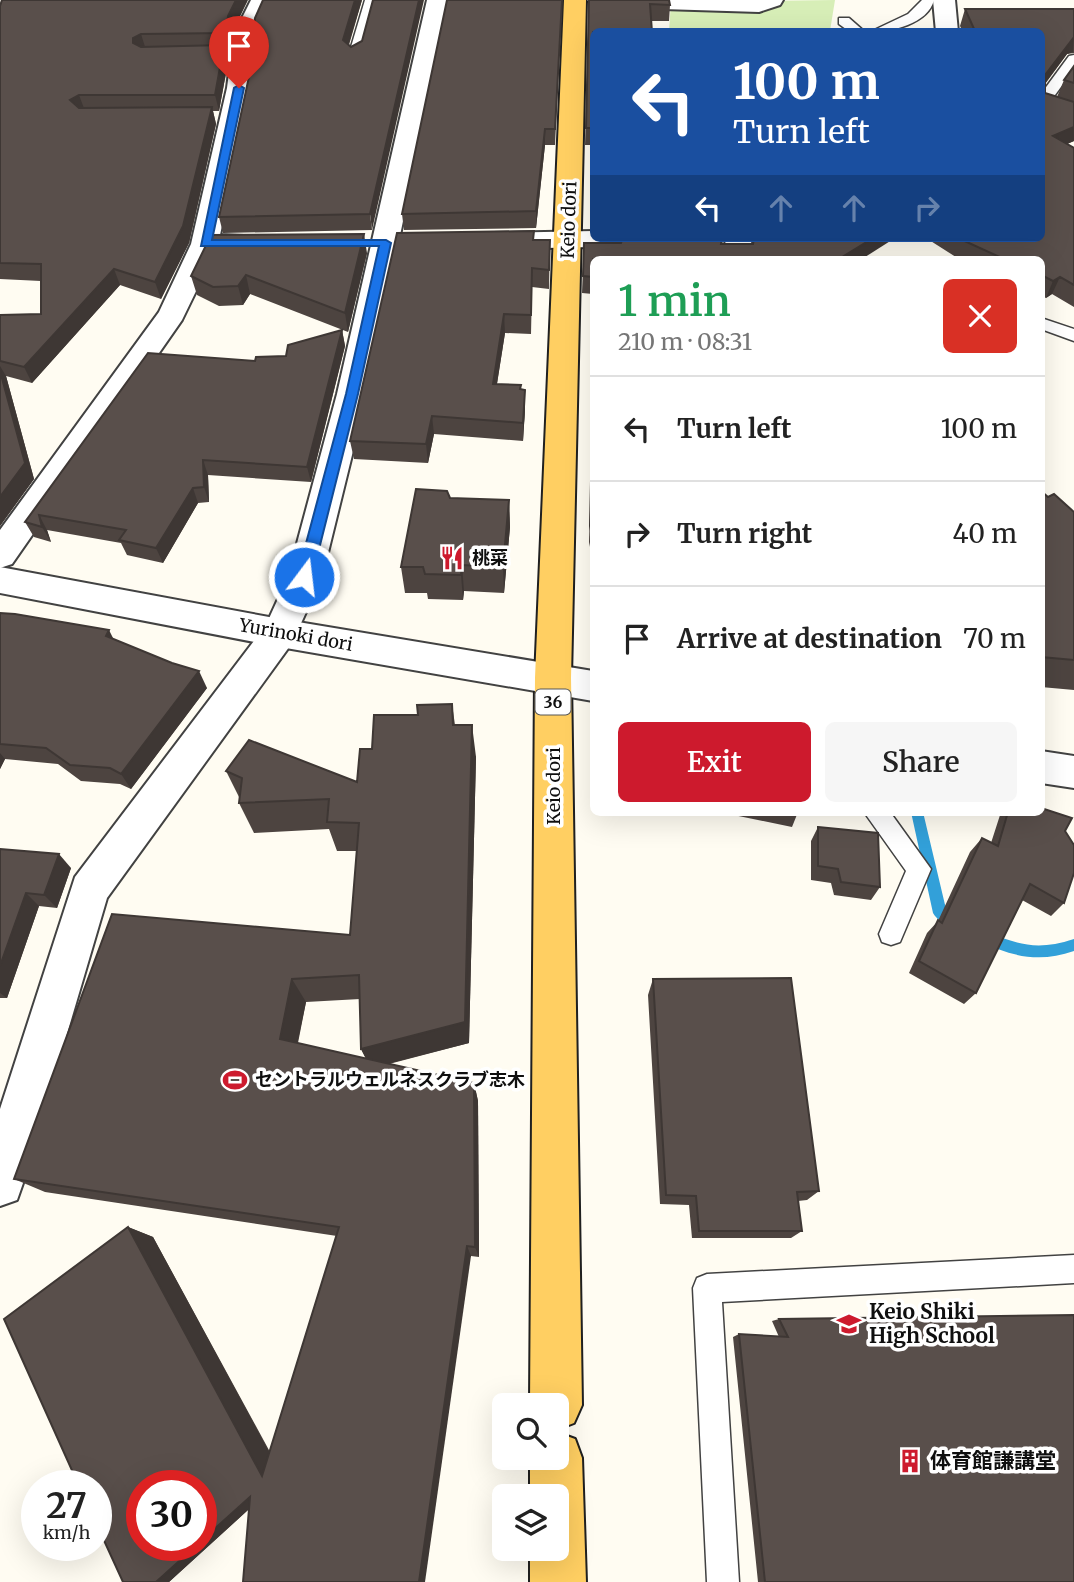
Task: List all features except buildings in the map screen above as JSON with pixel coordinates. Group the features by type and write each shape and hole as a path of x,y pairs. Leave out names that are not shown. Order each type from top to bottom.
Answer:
{"main road":[{"name":"Keio dori","path":"556,1393 553,678 556,488 568,240 575,0"},
{"path":"556,1470 558,1582"}],"street":[{"path":"0,555 172,314 205,244 225,118 239,88 234,56 262,0"},
{"path":"0,1182 89,890 280,633 304,577 352,394 438,0"},
{"path":"598,0 759,5 772,0"},
{"path":"944,0 947,28"},
{"path":"465,242 590,239"},
{"path":"205,244 289,243"},
{"name":"Yurinoki dori","path":"0,580 280,633 590,685"},
{"path":"1045,767 1074,772"}],"lane":[{"path":"355,57 371,0"},
{"path":"886,28 913,17 927,5 928,0"},
{"path":"844,21 854,28"},
{"path":"1049,105 1074,59"},
{"path":"1045,324 1074,335"},
{"path":"879,816 919,869 891,934"},
{"path":"723,1582 707,1288 1074,1269"}],"green space":[{"path":"835,0 830,28 669,28 671,2"}],"waterway":[{"path":"918,816 940,913 956,922"},
{"path":"985,937 1007,947 1028,952 1050,951 1074,945"}],"place":[{"name":"桃菜","path":"452,558"},
{"name":"セントラルウェルネスクラブ志木","path":"235,1080"},
{"name":"Keio Shiki High School","path":"849,1324"},
{"name":"体育館謙講堂","path":"910,1461"}],"route":[{"path":"239,88 205,244 386,243 352,394 304,577"}]}
